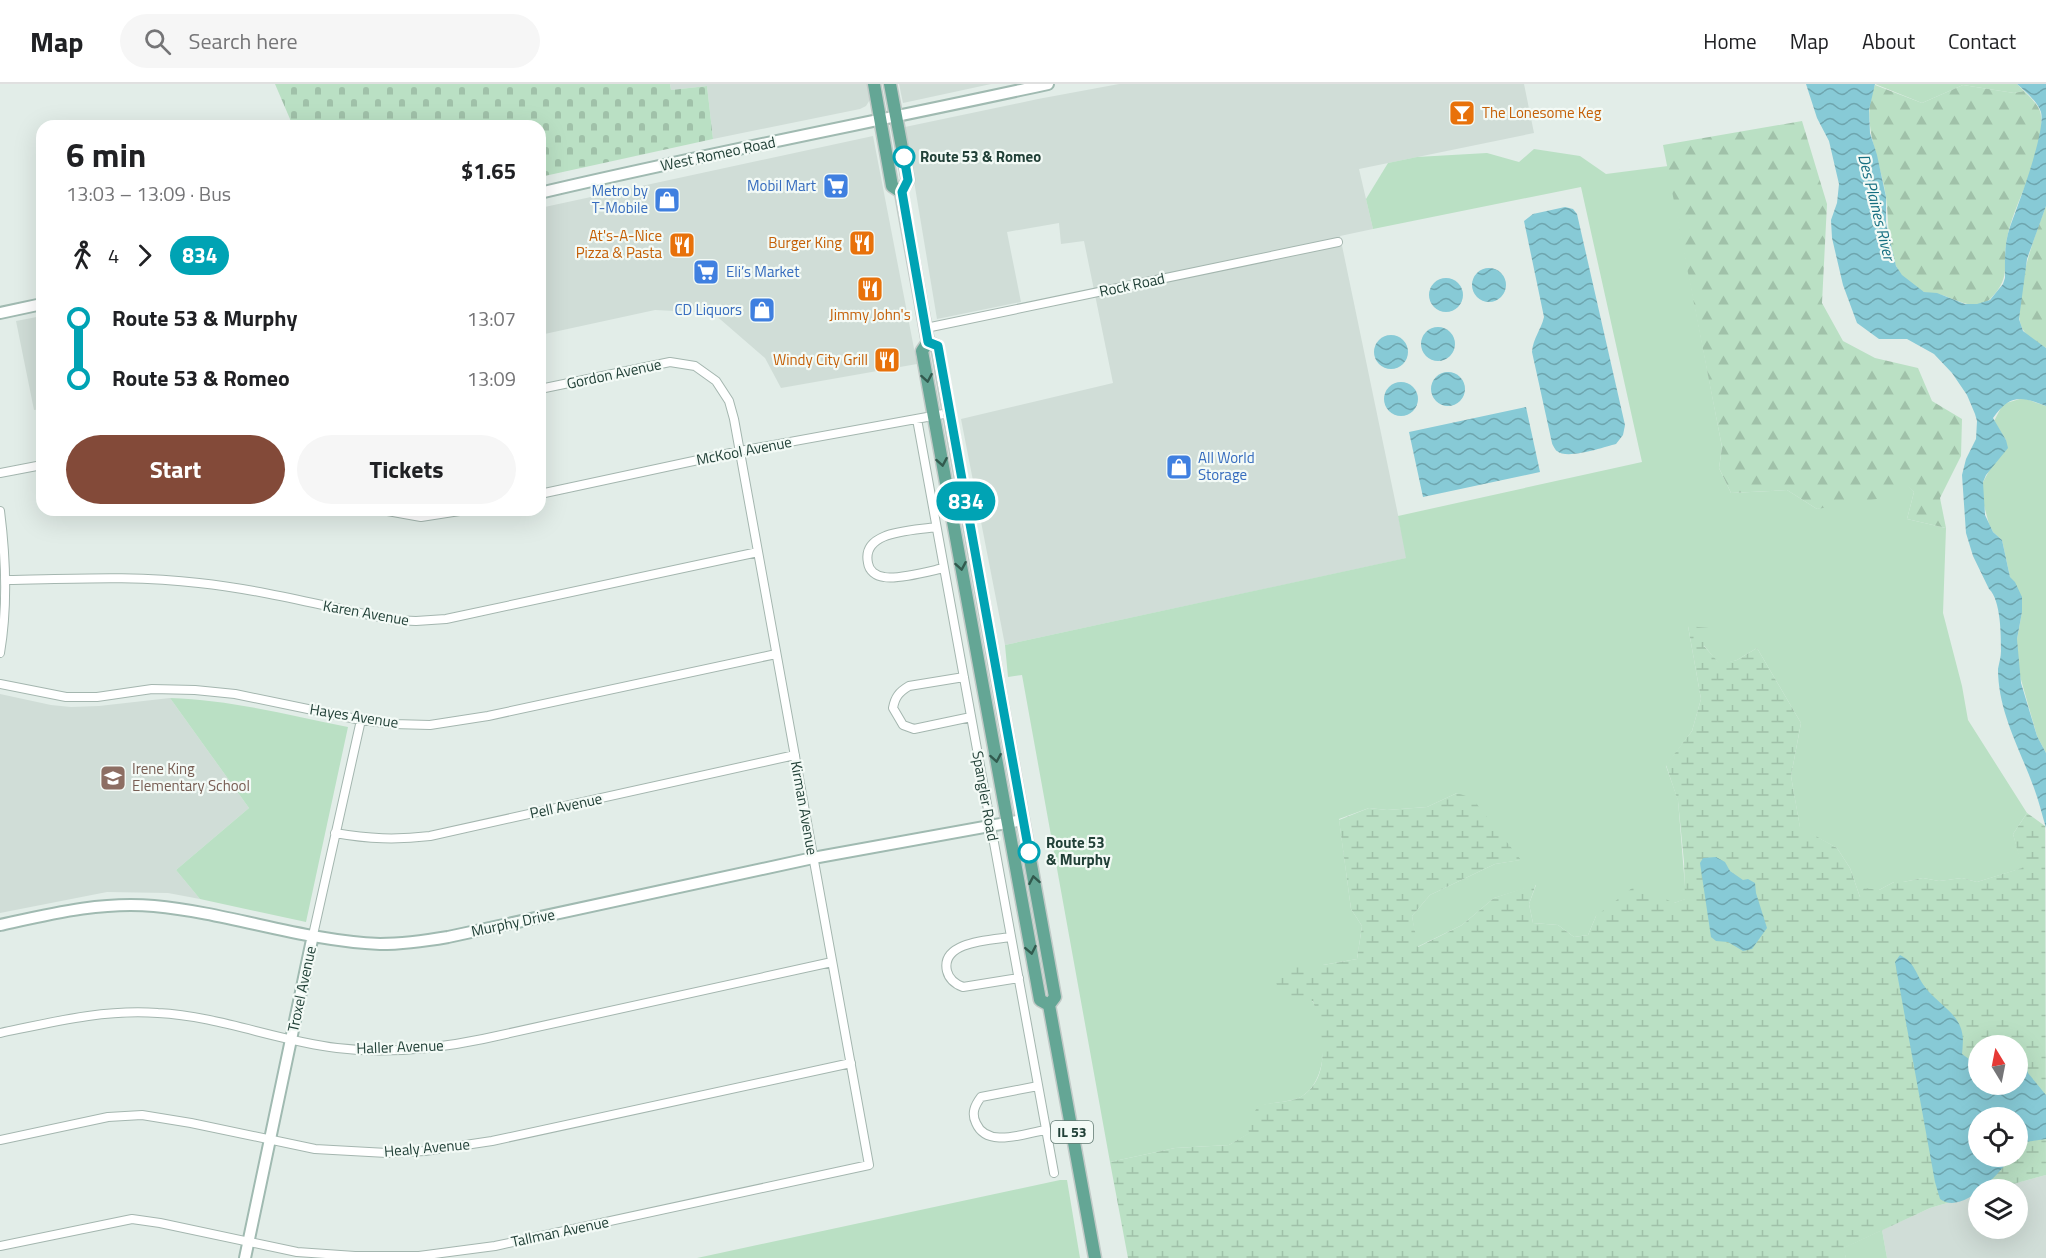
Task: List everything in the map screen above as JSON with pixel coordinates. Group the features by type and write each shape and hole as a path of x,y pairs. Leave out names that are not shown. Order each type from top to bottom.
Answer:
{"main road":[{"name":"IL 53","path":"874,84 892,186 902,192"},
{"name":"IL 53","path":"890,84 908,180 902,192 928,342 922,351 1040,1000 1049,1005"},
{"name":"IL 53","path":"928,342 938,346 1055,997 1049,1005 1095,1258"}],"street":[{"name":"West Romeo Road","path":"546,192 726,151 1048,84"},
{"name":"Rock Road","path":"926,328 1338,242"},
{"path":"0,313 36,304"},
{"name":"Gordon Avenue","path":"546,388 670,362 695,366 716,381 729,401 740,451"},
{"name":"McKool Avenue","path":"546,493 740,451 949,413"},
{"name":"Spangler Road","path":"917,419 1054,1173"},
{"name":"Kirman Avenue","path":"740,451 869,1165"},
{"path":"0,473 36,466"},
{"path":"0,511 5,545 6,580 0,653"},
{"path":"936,527 881,537 872,542 866,554 868,567 876,575 887,578 944,568"},
{"name":"Karen Avenue","path":"6,580 117,578 197,582 251,590 393,620 416,621 446,619 758,552"},
{"name":"Hayes Avenue","path":"0,684 66,697 97,697 152,689 205,691 236,694 361,720 430,725 464,720 776,654"},
{"path":"964,677 909,686 895,698 893,708 903,725 914,729 971,717"},
{"name":"Troxel Avenue","path":"245,1258 335,832 361,720"},
{"name":"Pell Avenue","path":"335,832 365,838 398,839 430,836 795,756"},
{"name":"Murphy Drive","path":"0,925 66,911 104,906 151,906 192,910 313,935 380,944 433,940 813,858 1023,820"},
{"path":"1011,937 957,947 947,959 946,969 950,978 963,987 1018,978"},
{"name":"Haller Avenue","path":"0,1033 88,1015 137,1012 179,1015 337,1048 411,1050 446,1047 832,962"},
{"name":"Healy Avenue","path":"0,1140 108,1117 142,1115 315,1149 364,1153 441,1149 492,1141 851,1063"},
{"path":"1038,1086 981,1097 975,1104 973,1117 984,1135 995,1138 1046,1130"},
{"name":"Tallman Avenue","path":"0,1246 132,1219 297,1252 355,1256 419,1256 473,1250 869,1165"}],"shaded area":[{"path":"670,84 873,84 873,95 866,106 860,109 713,139 707,86 671,90"},
{"path":"899,84 991,84 903,103"},
{"path":"1119,84 1524,84 1534,133 1359,169 1373,229 1340,236 1407,558 1005,645 961,419 1113,383 1084,241 1061,244 1059,223 1007,232 1021,302 937,319 905,127"},
{"path":"873,136 917,364 781,388 765,358 713,313 655,310 546,334 546,207"},
{"path":"36,317 36,410 34,410 16,321"},
{"name":"Irene King Elementary School","path":"0,694 71,707 170,698 249,808 176,870 200,899 168,893 107,892 0,913"},
{"path":"2046,1175 2046,1258 1887,1258 1882,1230 1930,1208 1968,1197 1968,1239 2028,1239 2028,1180"}],"green space":[{"path":"275,84 670,84 671,90 707,86 713,139 546,176 546,120 290,120"},
{"path":"1875,84 2017,84 2024,91 2014,93 1963,85 1922,103"},
{"path":"1875,85 1922,103 1963,85 2014,93 2024,91 2039,109 2041,132 2038,147 2007,238 2004,276 1998,289 1986,302 1967,304 1942,295 1924,292 1908,282 1897,268 1890,242 1886,197 1870,127 1869,113"},
{"path":"1802,121 1827,204 1822,303 1843,341 1875,358 1918,368 1932,401 1962,419 1961,456 1940,498 1946,528 1907,519 1914,492 1906,484 1895,496 1817,509 1787,490 1731,493 1719,468 1722,447 1663,145"},
{"path":"1534,149 1580,156 1606,174 1668,166 1722,447 1719,468 1731,493 1787,490 1817,509 1906,483 1914,492 1907,519 1946,528 1943,613 1962,686 1968,720 2027,813 2013,834 2023,868 1977,882 1962,878 1939,881 1923,878 1894,882 1860,897 1850,868 1837,848 1800,828 1791,776 1801,723 1757,648 1737,660 1720,665 1688,626 1701,699 1692,731 1666,766 1678,800 1686,899 1596,916 1588,935 1574,937 1558,925 1533,923 1529,904 1536,885 1494,898 1462,925 1417,947 1412,916 1430,895 1495,864 1520,860 1457,793 1427,807 1387,810 1369,808 1339,819 1351,909 1362,926 1357,959 1323,965 1278,965 1306,993 1318,1013 1323,1054 1316,1080 1299,1098 1258,1106 1250,1133 1229,1145 1175,1148 1110,1162 1022,675 1008,677 1005,645 1406,558 1398,516 1642,462 1581,187 1373,229 1366,199 1388,163 1417,157 1487,153 1519,162"},
{"path":"2046,206 2046,348 2024,331 2020,320 2019,305 2025,269"},
{"path":"2023,398 2046,406 2046,753 2037,736 2018,669 2017,639 2022,612 2010,577 2002,540 1993,532 1989,524 1983,502 1983,482 2006,440 1994,421 2003,404"},
{"path":"1688,626 1709,628 1704,646 1720,664 1737,660 1757,648 1801,723 1791,776 1800,827 1837,848 1850,868 1860,897 1864,888 1879,890 1894,882 1923,878 1939,881 1962,878 1977,882 2022,868 2013,834 2027,813 2045,826 2046,1175 2028,1180 1968,1179 1968,1197 1930,1208 1844,1248 1846,1258 1128,1258 1110,1162 1175,1148 1229,1145 1249,1133 1248,1126 1258,1105 1299,1098 1310,1090 1317,1079 1321,1067 1322,1040 1313,1001 1293,1001 1274,982 1278,965 1323,965 1357,959 1362,926 1351,909 1339,820 1369,808 1387,810 1427,807 1457,793 1472,798 1521,860 1495,864 1430,895 1412,916 1418,947 1462,925 1494,898 1536,884 1529,904 1533,923 1558,925 1574,937 1588,935 1596,916 1636,885 1674,903 1685,899 1678,801 1666,765 1692,731 1701,699"},
{"path":"170,698 238,705 348,727 306,922 200,899 176,870 249,808"},
{"path":"1067,1180 1080,1258 697,1258"},
{"path":"1882,1230 1887,1258 1846,1258 1843,1248"}],"water":[{"name":"Des Plaines River","path":"1806,84 1875,84 1869,110 1870,133 1886,197 1886,223 1896,266 1902,275 1924,292 1937,293 1965,304 1977,304 1990,300 2003,284 2008,233 2039,135 2041,112 2034,100 2017,84 2046,84 2046,206 2027,259 2019,319 2023,331 2046,348 2046,406 2030,400 2016,399 1999,410 1993,418 2008,448 1983,482 1985,515 1993,532 2002,540 2010,577 2022,597 2017,639 2021,683 2037,736 2046,753 2046,828 2036,793 2011,730 2002,700 1998,669 2001,653 2000,628 1996,601 1973,556 1966,533 1962,475 1966,459 1976,439 1975,414 1967,395 1952,373 1934,354 1907,339 1879,339 1857,323 1843,285 1832,238 1831,220 1837,203 1839,184 1829,141 1817,118"},
{"path":"1565,207 1573,209 1577,214 1625,425 1623,435 1616,444 1569,454 1556,451 1552,444 1532,352 1544,317 1524,221 1533,214"},
{"path":"1489,268 1501,273 1506,285 1501,297 1489,302 1477,297 1472,285 1477,273"},
{"path":"1446,278 1458,283 1463,295 1458,307 1446,312 1434,307 1429,295 1434,283"},
{"path":"1438,327 1450,332 1455,344 1450,356 1438,361 1426,356 1421,344 1426,332"},
{"path":"1391,335 1403,340 1408,352 1403,364 1391,369 1379,364 1374,352 1379,340"},
{"path":"1448,372 1460,377 1465,389 1460,401 1448,406 1436,401 1431,389 1436,377"},
{"path":"1401,382 1413,387 1418,399 1413,411 1401,416 1389,411 1384,399 1389,387"},
{"path":"1526,407 1540,472 1423,497 1409,432"},
{"path":"1716,857 1725,862 1730,871 1743,880 1748,879 1755,883 1767,928 1752,949 1743,951 1728,942 1716,941 1711,937 1700,863 1703,858"},
{"path":"1900,955 1909,961 1929,992 1957,1020 1962,1033 1962,1054 1968,1058 1968,1095 2028,1095 2028,1073 2046,1095 2046,1139 2028,1142 2028,1107 1968,1107 1968,1167 2003,1167 1992,1179 1968,1179 1968,1198 1959,1202 1949,1203 1940,1199 1935,1182 1895,962"}],"bus line":[{"name":"834","path":"904,157 908,180 902,192 928,342 938,346 1029,852"}],"place":[{"name":"The Lonesome Keg","path":"1462,113"},
{"name":"Route 53 & Romeo","path":"904,157"},
{"name":"Mobil Mart","path":"836,186"},
{"name":"Metro by T-Mobile","path":"667,200"},
{"name":"Burger King","path":"862,243"},
{"name":"At's-A-Nice Pizza & Pasta","path":"682,245"},
{"name":"Eli’s Market","path":"706,272"},
{"name":"Jimmy John's","path":"870,289"},
{"name":"CD Liquors","path":"762,310"},
{"name":"Windy City Grill","path":"887,360"},
{"name":"All World Storage","path":"1179,467"},
{"name":"Irene King Elementary School","path":"113,778"},
{"name":"Route 53 & Murphy","path":"1029,852"}]}
